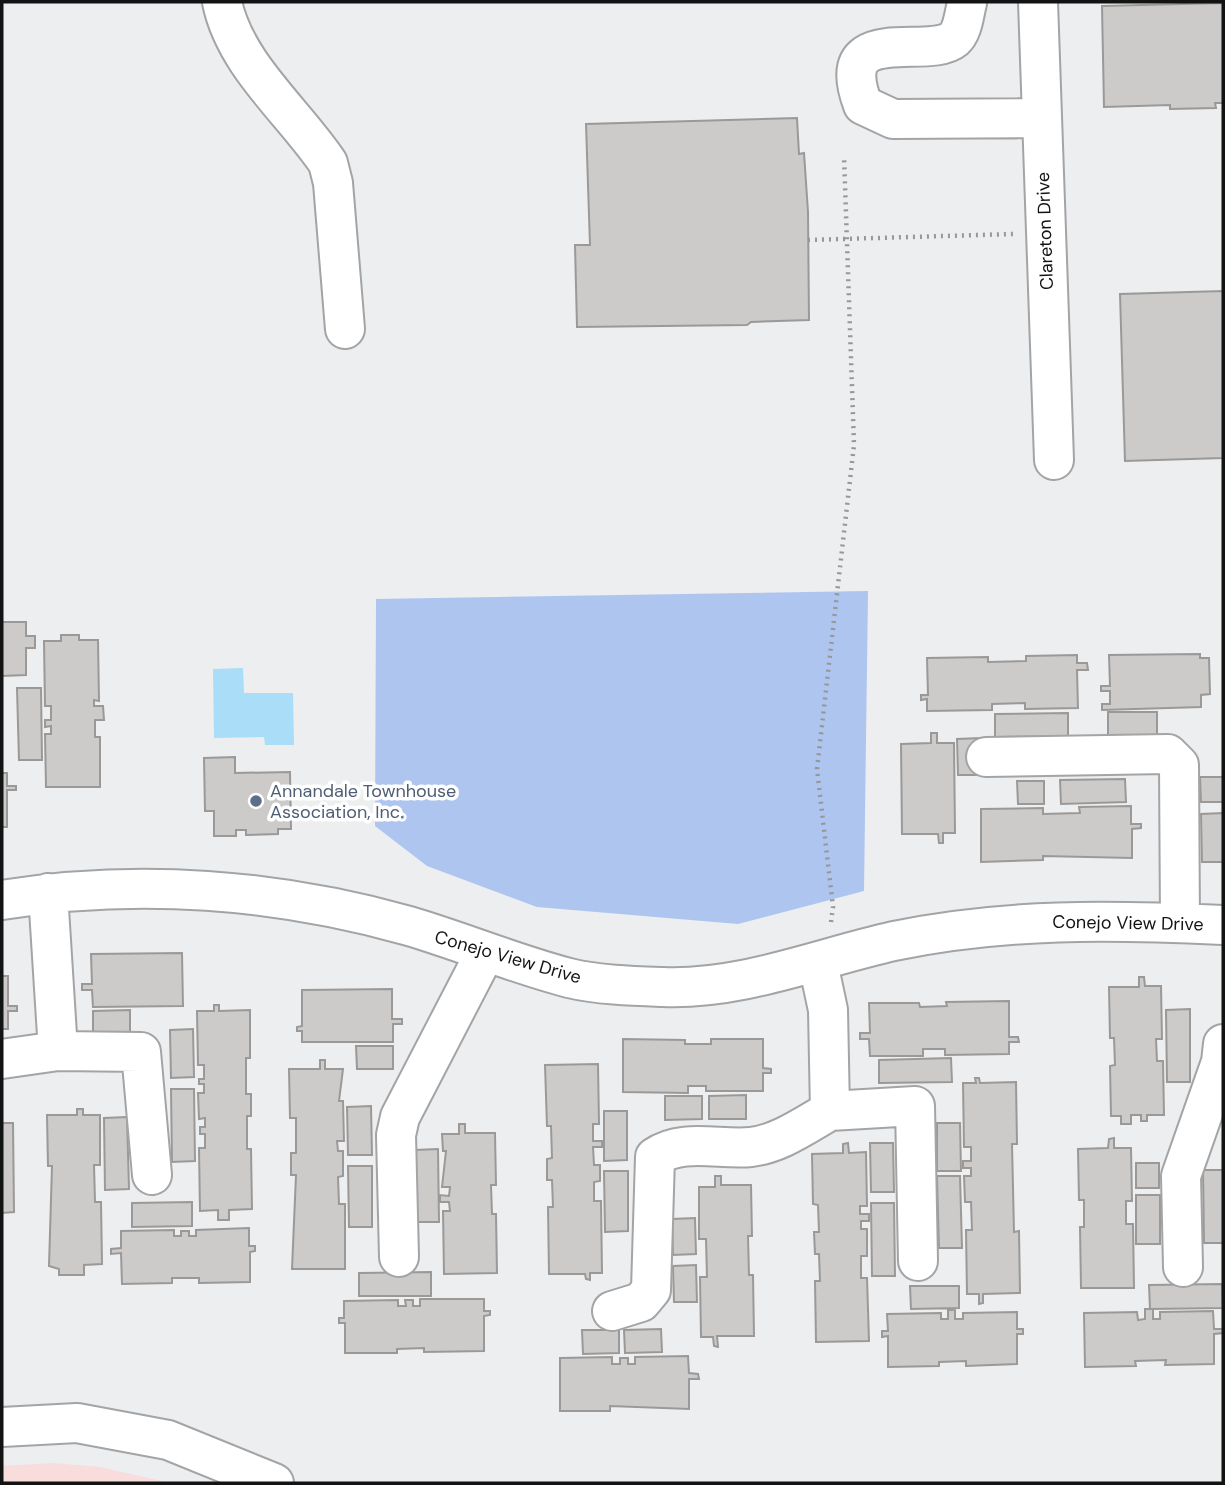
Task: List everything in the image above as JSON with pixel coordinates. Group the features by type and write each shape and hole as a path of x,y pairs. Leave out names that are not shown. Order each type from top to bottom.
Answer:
{"street":[{"path":"222,2 227,26 250,63 328,163 333,183 345,329"},
{"name":"Clareton Drive","path":"1038,2 1054,460"},
{"path":"967,3 959,33 951,41 942,45 884,47 867,54 861,61 858,92 863,105 892,119 1041,118"},
{"path":"986,757 1168,754 1179,765 1180,923"},
{"name":"Conejo View Drive","path":"2,900 48,893 140,887 282,898 409,926 485,953 573,979 665,987 741,980 824,946 894,942 985,925 1090,919 1223,925"},
{"path":"48,893 58,1051"},
{"path":"824,946 830,1111"},
{"path":"399,1257 396,1135 400,1117 485,953"},
{"path":"1183,1267 1181,1176 1222,1062 1223,1044"},
{"path":"2,1059 58,1051 141,1052 152,1175"},
{"path":"612,1311 641,1302 651,1290 655,1157 668,1147 752,1147 778,1140 830,1111 915,1106 918,1261"},
{"path":"2,1427 77,1423 168,1440 274,1483"}],"path":[{"path":"824,946 832,906 817,769 854,445 844,156"},
{"path":"808,240 1046,234"}],"shaded area":[{"path":"868,591 864,891 738,924 537,907 427,866 375,826 376,599"},
{"path":"243,668 244,693 293,693 294,745 265,745 264,737 214,738 213,669"},
{"path":"53,1463 100,1467 170,1483 2,1483 2,1466"}],"building":[{"path":"1223,3 1223,103 1215,103 1216,108 1170,109 1170,105 1104,107 1102,6"},
{"path":"797,118 799,154 804,153 808,212 809,320 751,322 747,325 577,327 575,245 590,245 586,124"},
{"path":"1223,291 1223,458 1125,461 1120,294"},
{"path":"2,622 26,622 26,636 35,636 35,648 26,648 26,675 2,676"},
{"path":"61,635 79,635 79,640 98,640 99,701 94,700 94,706 103,706 104,720 95,720 95,737 100,737 100,787 46,787 45,734 51,734 51,726 45,727 45,720 51,720 51,706 45,706 44,641 61,641"},
{"path":"1200,654 1200,658 1209,658 1210,694 1201,695 1201,707 1102,710 1102,704 1110,704 1110,691 1101,691 1101,686 1110,686 1109,655"},
{"path":"1077,655 1077,663 1087,663 1088,670 1077,670 1078,708 1025,709 1025,703 992,704 992,710 927,711 927,699 921,700 921,695 928,695 927,658 988,657 988,662 1026,661 1026,656"},
{"path":"17,688 41,688 42,760 19,760"},
{"path":"1108,712 1157,712 1157,735 1108,735"},
{"path":"1068,713 1068,736 995,737 995,714"},
{"path":"931,733 937,733 937,743 954,743 955,833 943,833 943,843 939,843 938,834 902,834 901,744 931,743"},
{"path":"981,738 981,775 958,775 957,739"},
{"path":"235,757 235,773 290,772 291,829 278,829 278,834 246,835 246,830 236,830 236,836 214,836 214,811 205,811 204,758"},
{"path":"2,773 7,773 7,786 16,786 16,790 7,790 7,827 2,827"},
{"path":"1200,777 1223,777 1223,802 1201,802"},
{"path":"1125,779 1126,802 1061,804 1060,780"},
{"path":"1017,781 1044,781 1044,804 1018,804"},
{"path":"1131,806 1131,824 1141,824 1141,828 1132,829 1132,858 1043,856 1043,860 981,862 981,809 1043,808 1043,814 1080,813 1079,807"},
{"path":"1223,813 1223,862 1202,862 1201,814"},
{"path":"182,953 183,1006 93,1007 92,990 82,990 82,984 92,984 91,954"},
{"path":"2,976 8,976 8,1006 17,1006 17,1011 8,1011 8,1029 2,1029"},
{"path":"1139,977 1144,977 1145,986 1161,986 1162,1039 1156,1039 1157,1061 1163,1061 1164,1115 1147,1115 1147,1121 1141,1121 1141,1115 1131,1115 1131,1124 1121,1124 1121,1116 1111,1116 1110,1066 1115,1065 1114,1038 1110,1038 1109,987 1139,987"},
{"path":"392,989 392,1019 402,1019 402,1024 393,1024 393,1042 302,1042 302,1031 297,1031 297,1027 302,1026 302,990"},
{"path":"1009,1001 1009,1037 1018,1037 1019,1042 1009,1042 1009,1054 945,1055 945,1049 923,1049 923,1056 870,1056 869,1039 860,1039 860,1033 870,1033 869,1003 919,1003 920,1007 947,1006 946,1002"},
{"path":"214,1005 219,1005 219,1011 250,1010 250,1058 246,1058 246,1094 251,1094 251,1116 247,1116 247,1149 251,1149 252,1209 229,1210 229,1220 218,1220 218,1210 200,1211 199,1148 205,1148 205,1134 200,1134 200,1127 205,1127 205,1118 199,1119 198,1093 204,1093 204,1084 199,1084 199,1079 204,1079 204,1065 198,1065 197,1011 214,1011"},
{"path":"1190,1009 1190,1082 1167,1082 1166,1010"},
{"path":"130,1010 130,1034 93,1035 93,1011"},
{"path":"193,1029 194,1077 171,1078 170,1030"},
{"path":"623,1039 685,1040 685,1044 711,1044 711,1039 763,1039 763,1068 771,1069 771,1073 763,1073 763,1091 706,1091 706,1086 688,1086 688,1093 623,1092"},
{"path":"356,1046 393,1046 393,1069 357,1069"},
{"path":"951,1058 952,1082 879,1083 879,1060"},
{"path":"320,1060 325,1060 325,1069 343,1069 339,1101 343,1101 344,1141 337,1141 338,1151 343,1151 343,1176 338,1177 339,1204 345,1204 345,1269 292,1269 296,1175 291,1175 291,1153 296,1153 296,1118 290,1118 289,1069 320,1069"},
{"path":"598,1064 599,1124 593,1124 593,1141 602,1141 602,1147 593,1147 594,1165 600,1165 600,1181 594,1182 594,1201 601,1201 602,1273 590,1273 590,1280 586,1279 585,1274 549,1274 548,1207 553,1207 552,1180 547,1180 547,1159 552,1158 551,1126 547,1126 545,1065"},
{"path":"975,1078 979,1078 980,1083 1016,1082 1017,1144 1012,1144 1014,1232 1019,1231 1020,1293 983,1294 983,1303 979,1304 979,1294 967,1294 966,1230 972,1230 971,1202 965,1202 964,1176 971,1176 971,1168 963,1168 963,1161 971,1161 971,1147 964,1147 963,1083 976,1083"},
{"path":"171,1089 194,1089 195,1161 172,1162"},
{"path":"746,1095 746,1119 709,1119 709,1096"},
{"path":"665,1096 702,1096 702,1119 665,1120"},
{"path":"371,1106 372,1155 348,1155 347,1107"},
{"path":"77,1109 83,1109 83,1115 100,1115 100,1165 94,1165 95,1202 101,1202 102,1264 84,1265 84,1275 59,1275 59,1269 49,1266 52,1166 48,1166 47,1115 77,1115"},
{"path":"604,1111 627,1111 627,1160 604,1161"},
{"path":"127,1117 129,1189 105,1190 104,1118"},
{"path":"2,1123 13,1123 14,1212 2,1213"},
{"path":"937,1123 960,1123 961,1171 937,1171"},
{"path":"459,1124 465,1124 465,1133 495,1133 496,1185 491,1185 492,1214 496,1214 497,1273 444,1274 443,1211 450,1211 449,1202 440,1202 440,1195 449,1196 450,1187 442,1187 446,1151 443,1151 442,1134 459,1134"},
{"path":"1114,1138 1114,1148 1131,1148 1132,1201 1126,1201 1126,1224 1133,1224 1134,1288 1081,1288 1080,1227 1084,1227 1084,1200 1079,1200 1078,1149 1108,1148 1109,1139"},
{"path":"848,1143 849,1153 866,1152 867,1206 860,1206 860,1214 869,1214 869,1221 861,1221 861,1229 867,1229 867,1256 861,1256 861,1278 867,1278 869,1341 816,1342 815,1281 820,1281 819,1254 815,1254 814,1232 819,1232 818,1205 813,1204 812,1154 843,1153 843,1144"},
{"path":"870,1143 893,1143 894,1192 871,1192"},
{"path":"438,1149 439,1222 416,1222 415,1150"},
{"path":"1136,1163 1159,1163 1159,1188 1136,1188"},
{"path":"348,1166 372,1166 372,1227 349,1227"},
{"path":"1203,1170 1223,1170 1223,1243 1204,1243"},
{"path":"604,1171 628,1171 628,1231 605,1232"},
{"path":"715,1176 721,1176 721,1185 751,1185 752,1236 748,1236 749,1275 753,1275 754,1336 717,1336 718,1347 714,1346 713,1337 701,1337 700,1277 707,1277 706,1239 699,1239 699,1187 715,1187"},
{"path":"937,1176 960,1176 962,1248 939,1248"},
{"path":"1136,1195 1160,1195 1160,1244 1136,1244"},
{"path":"192,1202 192,1226 132,1227 132,1203"},
{"path":"871,1203 894,1203 895,1276 872,1276"},
{"path":"695,1218 696,1254 673,1255 672,1219"},
{"path":"249,1228 249,1246 255,1246 255,1251 250,1252 250,1282 199,1283 199,1278 172,1278 172,1283 122,1284 121,1253 111,1254 111,1249 121,1248 121,1231 174,1230 174,1236 181,1236 181,1231 189,1231 189,1236 196,1236 196,1230"},
{"path":"696,1265 697,1302 674,1302 673,1266"},
{"path":"431,1272 431,1296 359,1296 359,1273"},
{"path":"1222,1284 1223,1308 1150,1309 1149,1285"},
{"path":"910,1286 959,1286 959,1308 911,1309"},
{"path":"420,1299 484,1299 484,1311 490,1311 490,1315 484,1316 484,1351 424,1352 424,1348 397,1349 397,1353 345,1353 345,1323 339,1323 339,1318 344,1318 344,1301 398,1300 398,1306 406,1306 405,1300 413,1300 413,1306 420,1306"},
{"path":"1145,1309 1153,1309 1153,1319 1160,1319 1160,1312 1213,1311 1214,1329 1223,1329 1223,1333 1214,1334 1214,1364 1165,1365 1166,1360 1135,1361 1136,1366 1085,1367 1084,1313 1137,1312 1138,1320 1145,1319"},
{"path":"948,1310 955,1310 955,1319 963,1319 963,1313 1017,1312 1017,1329 1023,1329 1023,1334 1017,1334 1017,1364 966,1366 966,1361 939,1362 939,1366 888,1367 888,1336 882,1337 882,1331 888,1331 887,1314 941,1313 941,1319 948,1319"},
{"path":"661,1329 662,1352 625,1353 624,1330"},
{"path":"582,1330 619,1330 619,1353 583,1354"},
{"path":"688,1356 689,1373 698,1374 699,1379 689,1379 689,1409 610,1406 610,1411 560,1411 560,1358 612,1357 612,1364 620,1364 620,1358 628,1358 628,1364 635,1364 635,1357"}],"place":[{"name":"Annandale Townhouse Association, Inc.","path":"256,801"}]}
